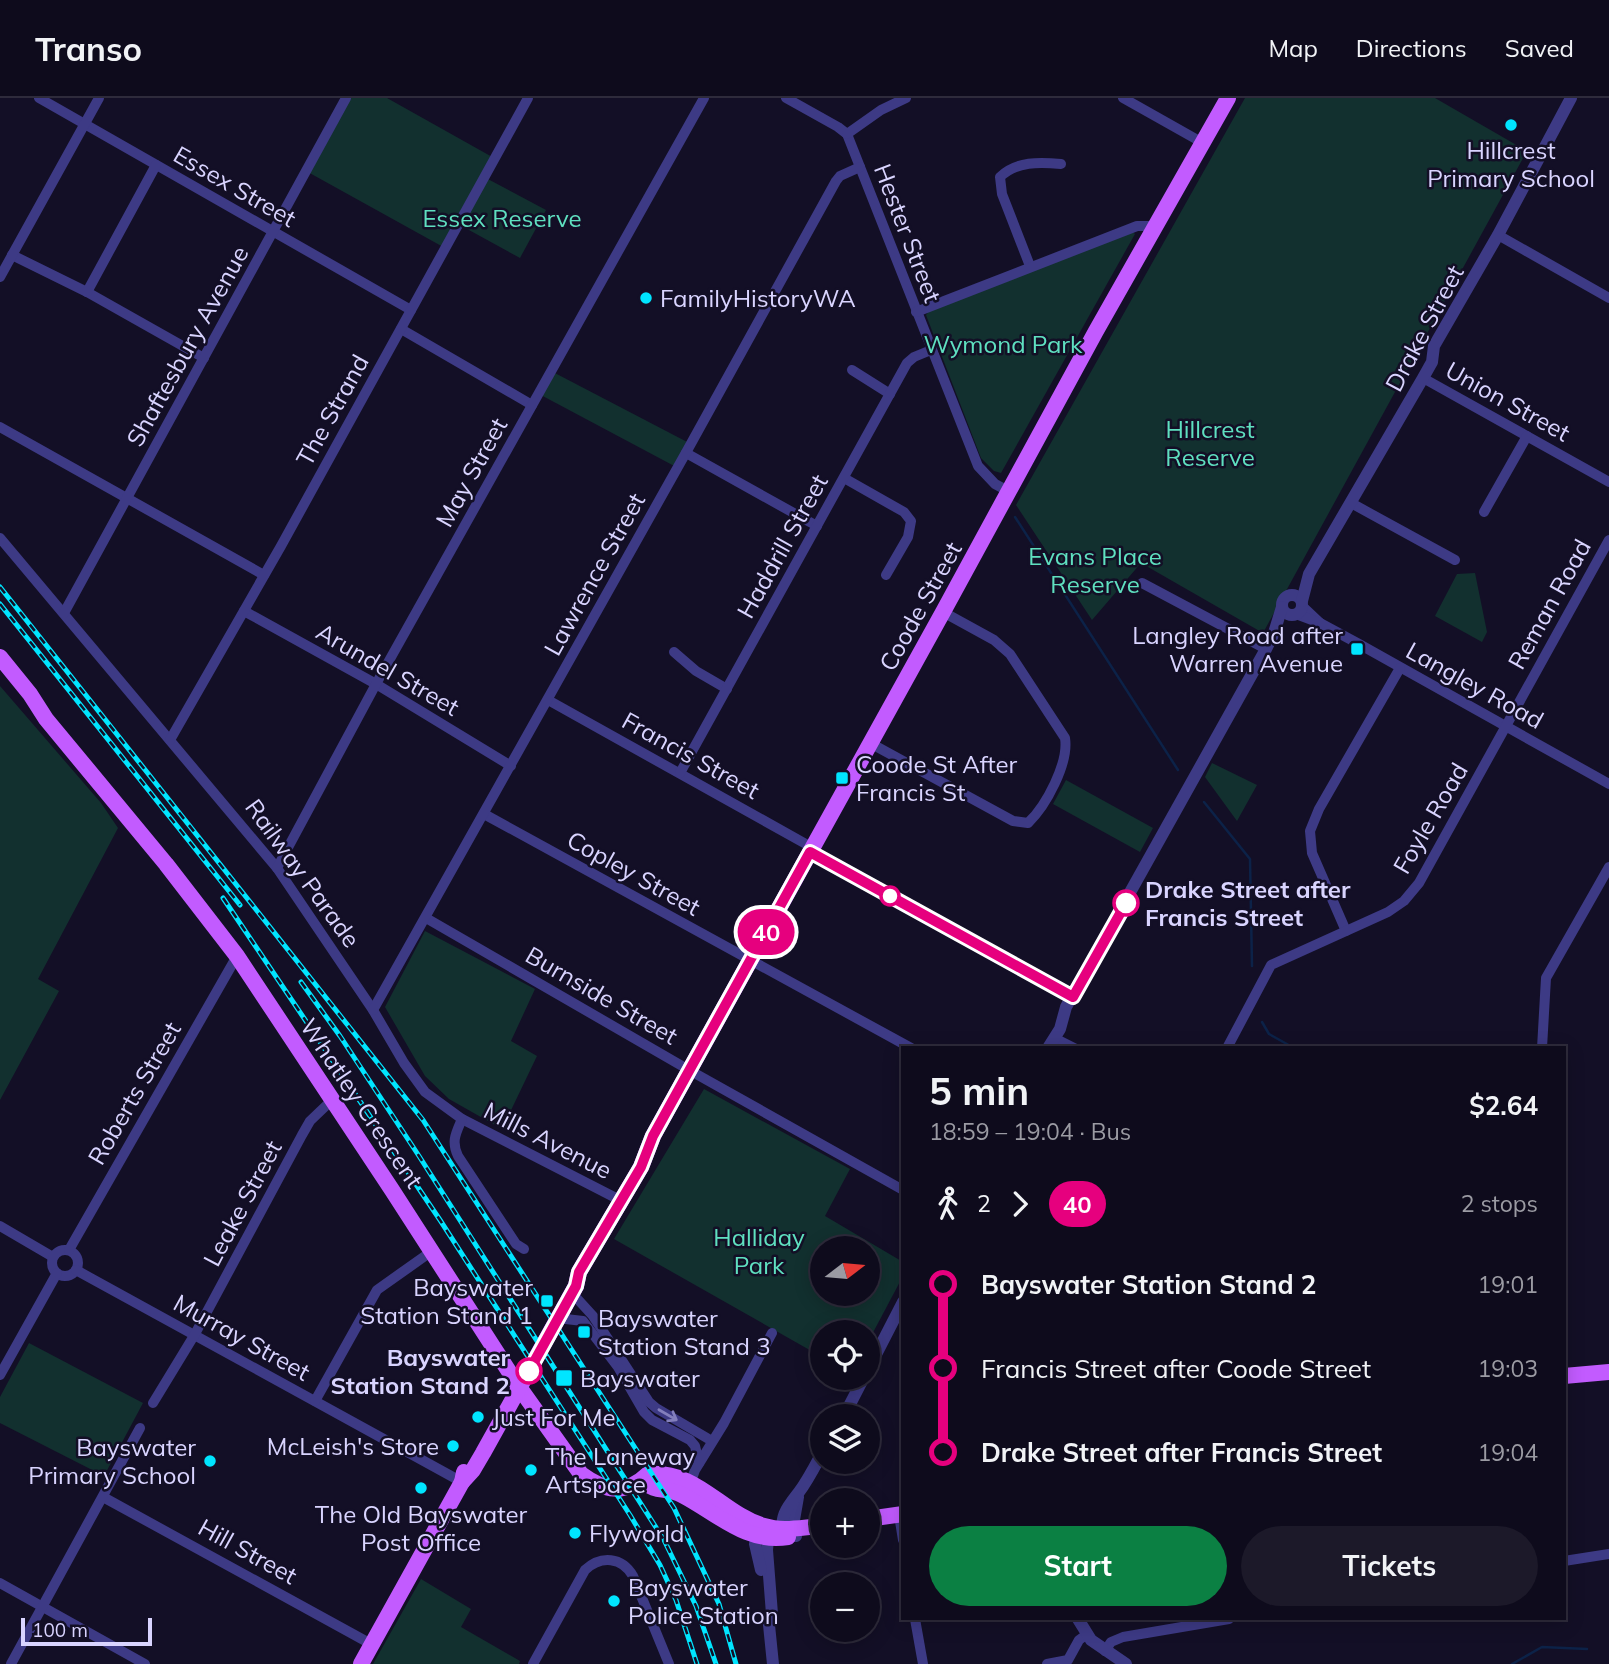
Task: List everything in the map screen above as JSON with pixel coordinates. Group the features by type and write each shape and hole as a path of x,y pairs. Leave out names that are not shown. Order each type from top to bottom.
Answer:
{"main road":[{"name":"Coode Street","path":"601,1230 613,1217 641,1167 653,1136 1228,98"},
{"name":"Whatley Crescent","path":"0,657 46,719 166,864 237,957 517,1383 581,1474 605,1488 617,1490 642,1480 648,1474 663,1473 686,1488"},
{"name":"Whatley Crescent","path":"0,671 29,705 46,719"},
{"name":"Coode Street","path":"461,1482 466,1466 503,1400 517,1383 576,1286 579,1272 601,1230 606,1213 642,1149 653,1136"},
{"name":"Coode Street","path":"517,1383 571,1277 579,1272"},
{"path":"1566,1376 1609,1372"},
{"path":"361,1664 461,1482 473,1470 517,1383"},
{"path":"686,1488 715,1516 776,1533 810,1529"},
{"path":"686,1488 776,1533"},
{"path":"880,1517 901,1514"}],"street":[{"name":"Essex Street","path":"39,98 411,310"},
{"path":"0,276 99,98"},
{"name":"Shaftesbury Avenue","path":"64,614 346,98"},
{"name":"The Strand","path":"170,740 528,98"},
{"name":"May Street","path":"277,869 376,684 704,98"},
{"path":"786,98 847,134 881,110 906,98"},
{"path":"1123,98 1203,143"},
{"name":"Drake Street","path":"1051,1043 1060,1029 1066,1007 1274,633 1295,609 1309,574 1432,362 1434,346 1498,235 1571,98"},
{"name":"Hester Street","path":"847,134 978,466 995,484 1009,491"},
{"path":"1030,266 1002,194 1000,177 1006,171 1023,164 1061,164"},
{"path":"87,292 156,165"},
{"name":"Lawrence Street","path":"373,1010 836,181 860,167"},
{"path":"916,312 1137,226 1155,226"},
{"path":"1498,235 1609,298"},
{"path":"12,255 87,292 204,358"},
{"path":"401,329 532,405"},
{"name":"Haddrill Street","path":"680,773 911,359 931,350"},
{"path":"852,370 891,394"},
{"name":"Union Street","path":"1423,378 1609,482"},
{"path":"0,428 264,575"},
{"path":"1484,512 1527,436"},
{"path":"686,453 817,526"},
{"path":"844,478 904,512 911,521 908,537 886,575"},
{"path":"1351,503 1455,559"},
{"name":"Railway Parade","path":"0,538 277,869 425,1092 462,1119"},
{"name":"Reman Road","path":"1505,726 1609,540"},
{"name":"Drake Street","path":"1295,609 1283,598 1309,574"},
{"path":"1142,583 1266,649"},
{"name":"Langley Road","path":"1295,609 1609,784"},
{"name":"Arundel Street","path":"244,611 376,684 511,766"},
{"path":"870,743 1013,821 1028,823 1037,814 1064,761 1067,750 1065,738 1010,654 1002,646 943,612"},
{"path":"674,652 696,671 727,689"},
{"path":"1346,931 1312,853 1310,831 1319,809 1400,668"},
{"name":"Francis Street","path":"548,700 1073,997"},
{"name":"Foyle Road","path":"1228,1046 1271,965 1388,912 1404,901 1419,883 1505,726"},
{"name":"Copley Street","path":"484,814 907,1046"},
{"path":"1542,1046 1546,978 1609,867"},
{"name":"Burnside Street","path":"426,918 901,1189"},
{"name":"Roberts Street","path":"69,1250 237,957"},
{"name":"Leake Street","path":"153,1403 195,1334 310,1121 332,1100"},
{"path":"462,1119 454,1139 458,1156 516,1244 524,1249"},
{"name":"Mills Avenue","path":"462,1119 614,1198"},
{"path":"0,1226 53,1257"},
{"path":"59,1250 69,1250 78,1260 76,1270 69,1275 57,1273 52,1266 53,1257 59,1250"},
{"path":"315,1401 377,1290 432,1251"},
{"name":"Murray Street","path":"76,1270 461,1482"},
{"path":"0,1375 57,1273"},
{"path":"572,1293 593,1316 649,1402 712,1441"},
{"path":"880,1347 901,1306"},
{"path":"557,1318 583,1321 618,1367 644,1412 652,1420 690,1440 695,1446 699,1464"},
{"path":"686,1488 772,1333"},
{"path":"11,1664 140,1428"},
{"path":"773,1664 762,1574 787,1506 810,1473"},
{"name":"Hill Street","path":"103,1497 371,1644"},
{"path":"1566,1561 1609,1554"},
{"path":"533,1664 584,1570 600,1560 614,1560 625,1565 634,1576 668,1664"},
{"path":"0,1583 145,1664"},
{"path":"915,1620 923,1664"},
{"path":"1078,1620 1086,1635 1126,1664"},
{"path":"1105,1651 1111,1642 1123,1637 1224,1620"},
{"path":"1047,1664 1068,1660 1079,1640 1086,1635"}],"green space":[{"name":"Essex Reserve","path":"346,98 387,98 494,158 484,177 546,210 520,258 458,224 445,248 306,171"},
{"name":"Hillcrest Reserve","path":"1245,98 1435,98 1527,151 1263,633 1141,563 1092,620 1016,505"},
{"name":"Wymond Park","path":"1129,229 1135,234 1001,473 994,471 981,458 926,315 933,306"},
{"path":"551,371 691,444 678,468 539,394"},
{"path":"1475,573 1487,632 1482,642 1435,616 1457,574"},
{"path":"0,686 101,803 118,828 38,979 59,991 0,1100"},
{"path":"1212,763 1257,785 1237,821 1205,777"},
{"path":"1066,780 1153,828 1140,852 1053,804"},
{"path":"425,931 535,989 511,1041 537,1056 502,1129 449,1099 425,1076 385,1007"},
{"name":"Halliday Park","path":"704,1089 850,1169 825,1216 859,1236 810,1236 810,1306 880,1306 880,1248 901,1261 901,1280 880,1320 810,1320 810,1350 614,1239"},
{"path":"29,1343 143,1403 104,1476 0,1423 0,1397"},
{"path":"421,1579 471,1609 461,1627 520,1661 519,1664 373,1664"}],"waterway":[{"path":"1015,517 1178,770"},
{"path":"1204,802 1250,859 1252,966"},
{"path":"1262,1022 1269,1034 1290,1046"},
{"path":"1512,1664 1542,1647 1587,1649"}],"railway":[{"path":"0,587 423,1120 674,1508 719,1604 736,1664"},
{"path":"0,604 240,905"},
{"path":"223,898 440,1220 630,1515 660,1565 676,1600 697,1664"},
{"path":"301,982 419,1156 664,1540 696,1606 716,1664"}],"bus line":[{"name":"40","path":"529,1371 576,1286 579,1272 601,1230 613,1217 641,1167 653,1136 810,852 1073,997 1126,903"}],"place":[{"name":"Hillcrest Primary School","path":"1511,125"},
{"name":"FamilyHistoryWA","path":"646,298"},
{"name":"Langley Road after Warren Avenue","path":"1357,649"},
{"name":"Coode St After Francis St","path":"842,778"},
{"name":"Drake Street after Francis Street","path":"1126,903"},
{"name":"Bayswater Station Stand 1","path":"547,1301"},
{"name":"Bayswater Station Stand 3","path":"584,1332"},
{"name":"Bayswater Station Stand 2","path":"529,1371"},
{"name":"Bayswater","path":"564,1378"},
{"name":"Just For Me","path":"478,1417"},
{"name":"McLeish's Store","path":"453,1446"},
{"name":"Bayswater Primary School","path":"210,1461"},
{"name":"The Laneway Artspace","path":"531,1470"},
{"name":"The Old Bayswater Post Office","path":"421,1488"},
{"name":"Flyworld","path":"575,1533"},
{"name":"Bayswater Police Station","path":"614,1601"}],"park label":[{"name":"Evans Place Reserve","path":"1095,570"}]}
